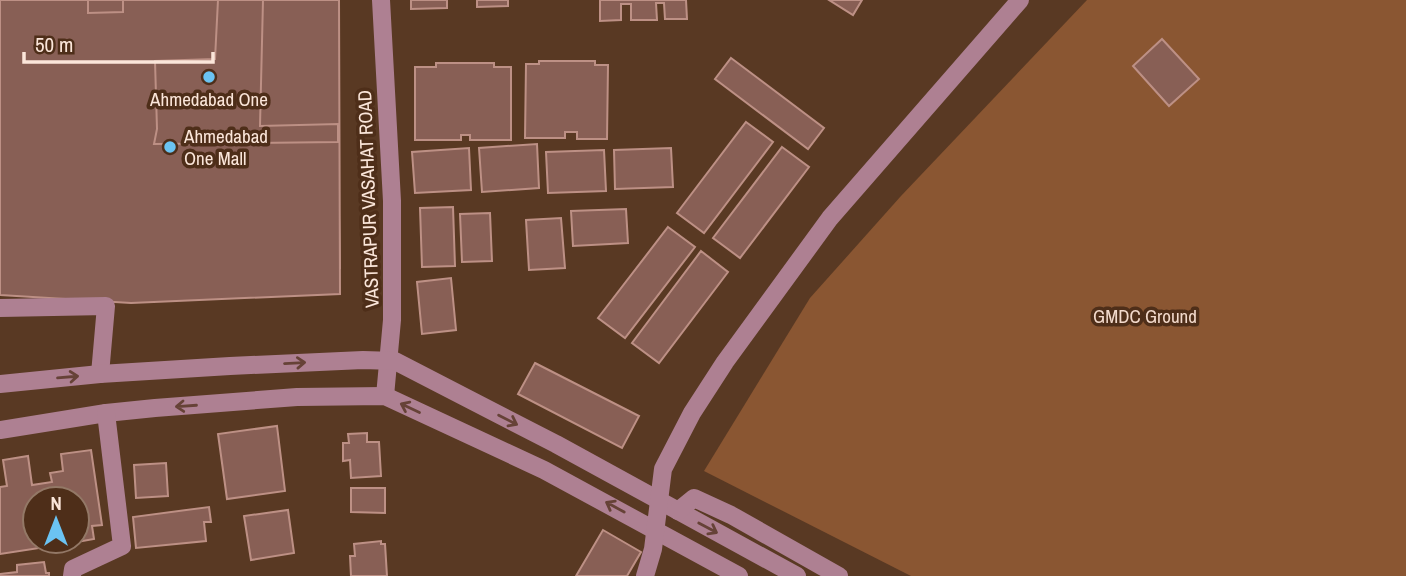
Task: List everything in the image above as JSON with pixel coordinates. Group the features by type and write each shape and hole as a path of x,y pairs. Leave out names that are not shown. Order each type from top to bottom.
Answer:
{"street":[{"name":"VASTRAPUR VASAHAT ROAD","path":"381,0 392,201 392,320 385,396"},
{"path":"645,576 653,549 663,469 692,413 725,362 830,218 1020,0"},
{"path":"0,308 106,306 100,374"},
{"path":"0,384 100,374 363,360 395,361 556,444 797,576"},
{"path":"0,430 106,413 297,397 385,396 544,470 739,576"},
{"path":"72,576 73,569 122,546 106,413"},
{"path":"678,511 694,498 731,515 839,576"}],"green space":[{"name":"GMDC Ground","path":"1087,0 1406,0 1406,576 911,576 704,471 810,298 901,196"}],"building":[{"path":"0,0 335,0 340,268 143,272 138,11 0,15"},
{"name":"Ahmedabad One Mall","path":"0,0 339,0 340,294 131,303 0,295"},
{"path":"88,0 123,0 123,12 88,13"},
{"name":"Ahmedabad One","path":"218,0 263,0 260,126 338,124 338,142 154,144 157,129 155,61 215,59"},
{"path":"411,0 447,0 447,8 411,9"},
{"path":"477,0 508,0 508,6 477,7"},
{"path":"600,0 686,0 687,19 665,19 664,3 656,3 657,20 631,20 631,4 621,4 621,20 600,21"},
{"path":"829,0 862,0 853,15"},
{"path":"1162,39 1199,79 1169,106 1133,66"},
{"path":"731,58 824,128 808,149 715,79"},
{"path":"539,61 595,61 595,65 608,65 607,139 577,139 577,132 565,132 565,138 525,138 526,64 539,64"},
{"path":"436,63 494,63 494,67 511,67 511,140 470,140 470,135 461,135 461,140 415,140 415,67 436,67"},
{"path":"746,122 773,142 704,233 677,213"},
{"path":"537,144 539,188 482,192 479,148"},
{"path":"782,147 809,167 740,258 713,238"},
{"path":"469,148 471,190 415,193 412,152"},
{"path":"671,148 673,187 615,189 614,150"},
{"path":"604,150 606,191 548,193 546,152"},
{"path":"453,207 455,266 422,267 420,208"},
{"path":"626,209 628,243 573,246 571,211"},
{"path":"490,213 492,261 462,262 460,214"},
{"path":"561,218 565,268 529,270 526,220"},
{"path":"668,227 695,247 625,338 598,318"},
{"path":"701,251 728,272 659,363 632,343"},
{"path":"451,278 456,330 422,334 417,282"},
{"path":"535,363 639,416 622,448 518,394"},
{"path":"277,426 285,491 227,499 218,434"},
{"path":"367,433 367,442 379,442 381,476 351,478 350,460 343,461 343,443 349,443 348,434"},
{"path":"91,450 102,525 92,526 94,539 91,540 91,485 32,485 52,482 50,473 63,471 61,454"},
{"path":"28,456 32,485 21,485 21,551 0,554 0,487 7,486 3,460"},
{"path":"166,463 168,496 136,498 134,465"},
{"path":"351,488 385,488 385,513 351,512"},
{"path":"209,507 211,522 204,522 206,541 136,548 133,517"},
{"path":"288,510 294,553 251,560 244,516"},
{"path":"603,530 641,552 627,576 576,576"},
{"path":"381,541 381,544 385,544 387,576 351,576 350,556 355,556 354,544"},
{"path":"44,562 49,576 0,576 17,572 17,565"}],"place":[{"name":"Ahmedabad One","path":"209,77"},
{"name":"Ahmedabad One Mall","path":"170,147"}]}
